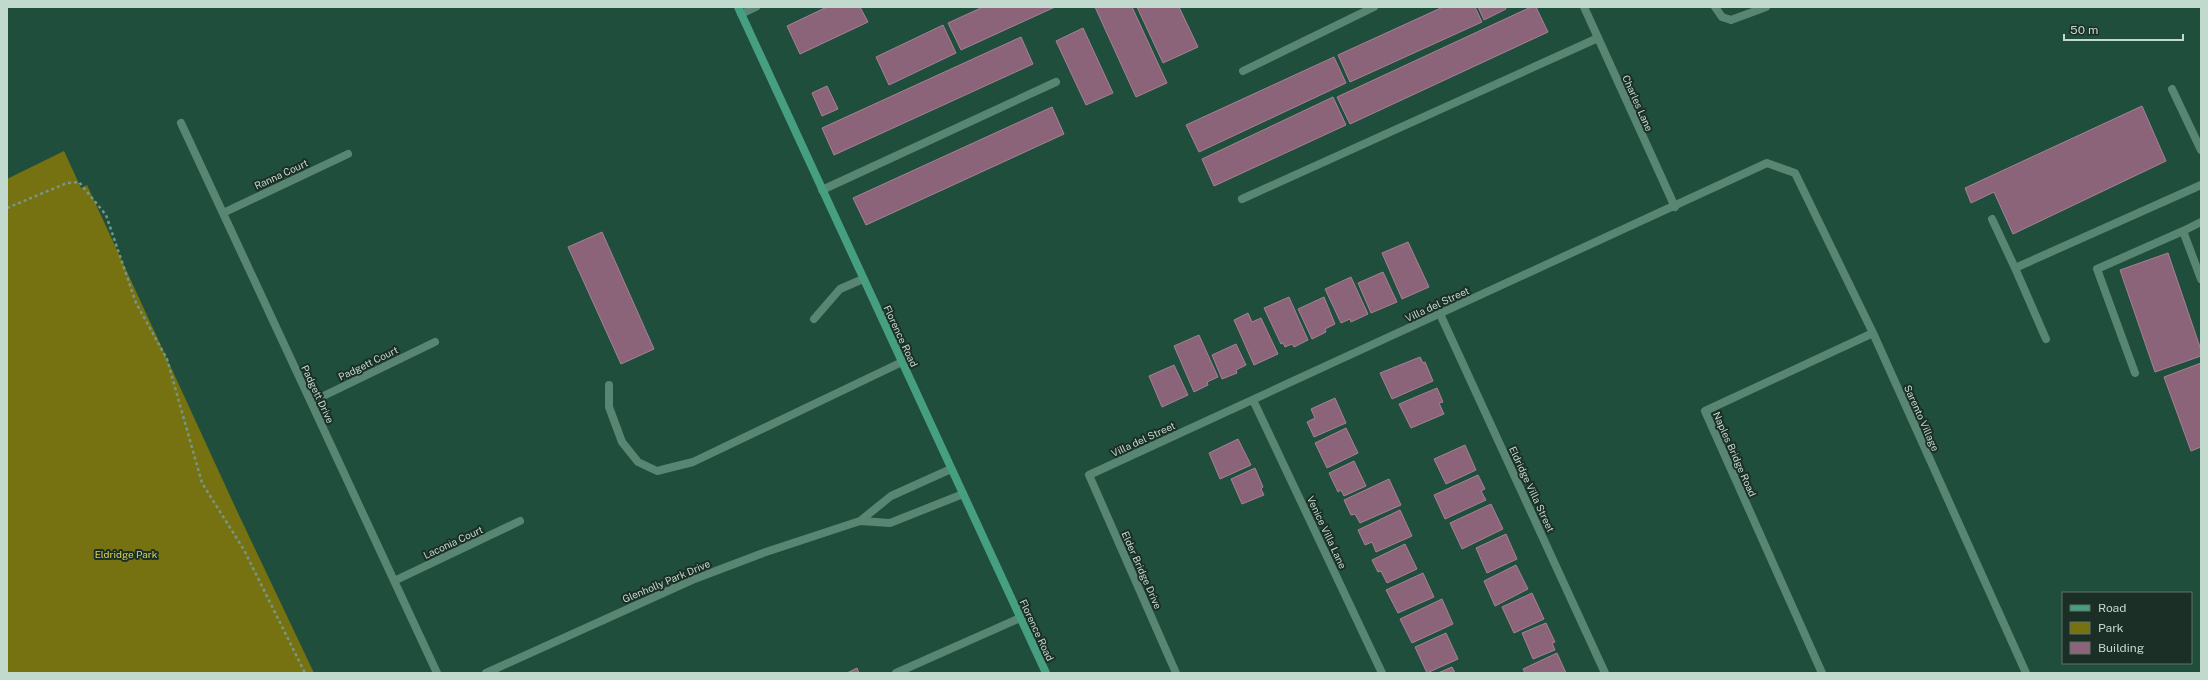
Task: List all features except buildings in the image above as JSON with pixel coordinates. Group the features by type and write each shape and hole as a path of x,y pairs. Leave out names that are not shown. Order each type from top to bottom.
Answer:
{"street":[{"path":"740,11 756,7"},
{"path":"1243,72 1374,7"},
{"name":"Charles Lane","path":"1584,7 1674,207"},
{"path":"1715,7 1722,17 1731,20 1766,7"},
{"name":"Florence Road","path":"740,11 1046,673"},
{"path":"1242,199 1598,38"},
{"path":"822,190 1056,82"},
{"path":"2172,89 2201,150"},
{"name":"Padgett Drive","path":"181,123 437,673"},
{"name":"Ranna Court","path":"223,213 348,154"},
{"name":"Villa del Street","path":"1089,475 1767,163 1795,173"},
{"name":"Sarento Village","path":"1795,173 1872,333 2026,673"},
{"path":"2015,268 2201,185"},
{"path":"1992,219 2046,339"},
{"path":"2135,373 2097,269 2201,222"},
{"path":"2183,231 2201,279"},
{"path":"814,319 840,289 863,278"},
{"name":"Eldridge Villa Street","path":"1440,314 1605,673"},
{"name":"Naples Bridge Road","path":"1822,673 1704,411 1872,333"},
{"name":"Padgett Court","path":"311,402 435,342"},
{"path":"609,385 609,407 622,442 638,462 657,471 693,462 902,362"},
{"name":"Venice Villa Lane","path":"1253,400 1382,673"},
{"name":"Glenholly Park Drive","path":"486,673 692,580 764,553 860,521 891,496 951,469"},
{"name":"Elder Bridge Drive","path":"1089,475 1176,673"},
{"name":"Glenholly Park Drive","path":"860,521 890,523 963,494"},
{"name":"Laconia Court","path":"394,581 520,521"},
{"path":"896,673 907,671 1020,618"}],"path":[{"path":"7,208 67,183 79,182 106,215 136,303 167,359 202,483 244,550 305,673"}],"green space":[{"name":"Eldridge Park","path":"64,151 81,188 87,185 237,511 314,673 7,673 7,179"}]}
